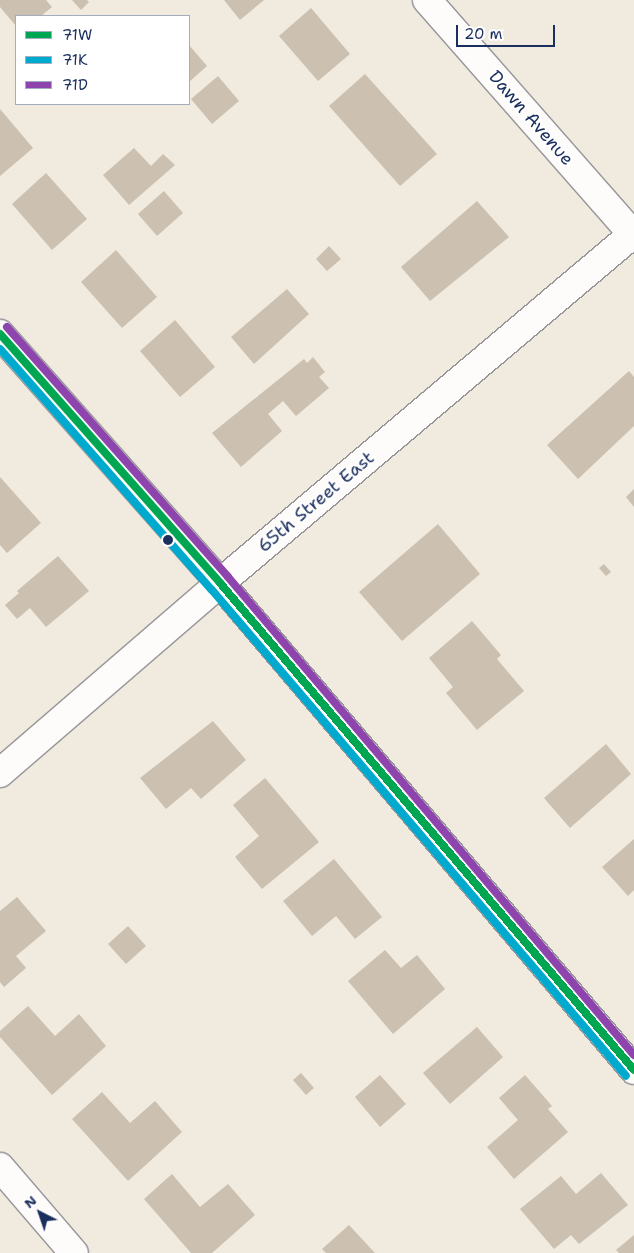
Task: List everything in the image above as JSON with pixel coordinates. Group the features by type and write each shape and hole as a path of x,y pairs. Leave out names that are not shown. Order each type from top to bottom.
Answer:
{"street":[{"name":"Dawn Avenue","path":"427,0 634,234"},
{"name":"65th Street East","path":"0,773 220,583 634,234"},
{"path":"0,334 220,583 634,1070"},
{"path":"0,1167 74,1253"}],"building":[{"path":"0,0 46,0 52,7 42,15 15,15 15,25 0,7"},
{"path":"72,0 87,0 89,2 81,10"},
{"path":"224,0 264,0 240,20"},
{"path":"311,8 350,54 318,81 279,36"},
{"path":"190,46 207,66 190,81"},
{"path":"365,74 437,154 400,186 329,106"},
{"path":"218,76 239,101 212,124 191,99"},
{"path":"0,109 33,148 0,176"},
{"path":"134,148 151,166 163,154 175,165 129,205 103,175"},
{"path":"46,173 87,219 52,250 12,204"},
{"path":"164,191 183,213 157,236 138,214"},
{"path":"477,201 509,237 430,301 401,267"},
{"path":"329,246 341,259 327,271 316,259"},
{"path":"116,250 157,297 122,328 81,282"},
{"path":"287,289 309,314 254,364 231,337"},
{"path":"175,320 215,367 180,397 140,351"},
{"path":"313,357 325,372 319,377 329,388 296,416 283,401 268,414 282,431 241,467 212,433 304,359 307,363"},
{"path":"629,371 634,377 634,426 578,479 547,445"},
{"path":"0,477 41,523 7,553 0,545"},
{"path":"634,489 634,507 626,497"},
{"path":"438,524 480,574 402,641 359,592"},
{"path":"58,556 89,591 46,627 30,608 17,619 5,605 19,593 17,591"},
{"path":"604,564 611,572 606,576 599,568"},
{"path":"472,621 501,655 497,659 524,691 477,730 446,693 453,687 429,658"},
{"path":"213,721 246,760 201,799 191,788 166,809 140,778"},
{"path":"606,744 631,774 570,828 544,798"},
{"path":"265,778 319,842 262,889 235,857 259,836 233,805"},
{"path":"634,839 634,890 628,896 602,867"},
{"path":"334,859 382,917 355,939 336,916 312,936 283,901"},
{"path":"17,897 46,931 16,956 26,968 4,987 0,982 0,911"},
{"path":"128,926 146,946 126,964 108,944"},
{"path":"385,950 401,968 417,955 445,989 393,1034 348,981"},
{"path":"28,1006 55,1036 79,1014 106,1046 52,1095 0,1037 0,1031"},
{"path":"477,1027 503,1057 450,1104 423,1073"},
{"path":"301,1073 314,1088 306,1095 293,1080"},
{"path":"380,1075 406,1104 380,1127 355,1097"},
{"path":"525,1075 552,1106 548,1109 568,1132 514,1179 487,1147 518,1120 499,1098"},
{"path":"102,1092 130,1123 155,1101 182,1132 128,1181 72,1119"},
{"path":"601,1173 628,1205 579,1244 571,1235 554,1249 520,1209 561,1176 576,1194"},
{"path":"172,1174 200,1207 228,1184 255,1215 212,1253 191,1253 144,1199"},
{"path":"349,1225 375,1253 326,1253 322,1249"},
{"path":"634,1235 634,1253 619,1253 616,1250"}],"transit line":[{"name":"71D","path":"7,327 228,577 634,1055"},
{"name":"71W","path":"0,334 220,583 634,1070"},
{"name":"71K","path":"0,349 212,590 626,1076"}]}
